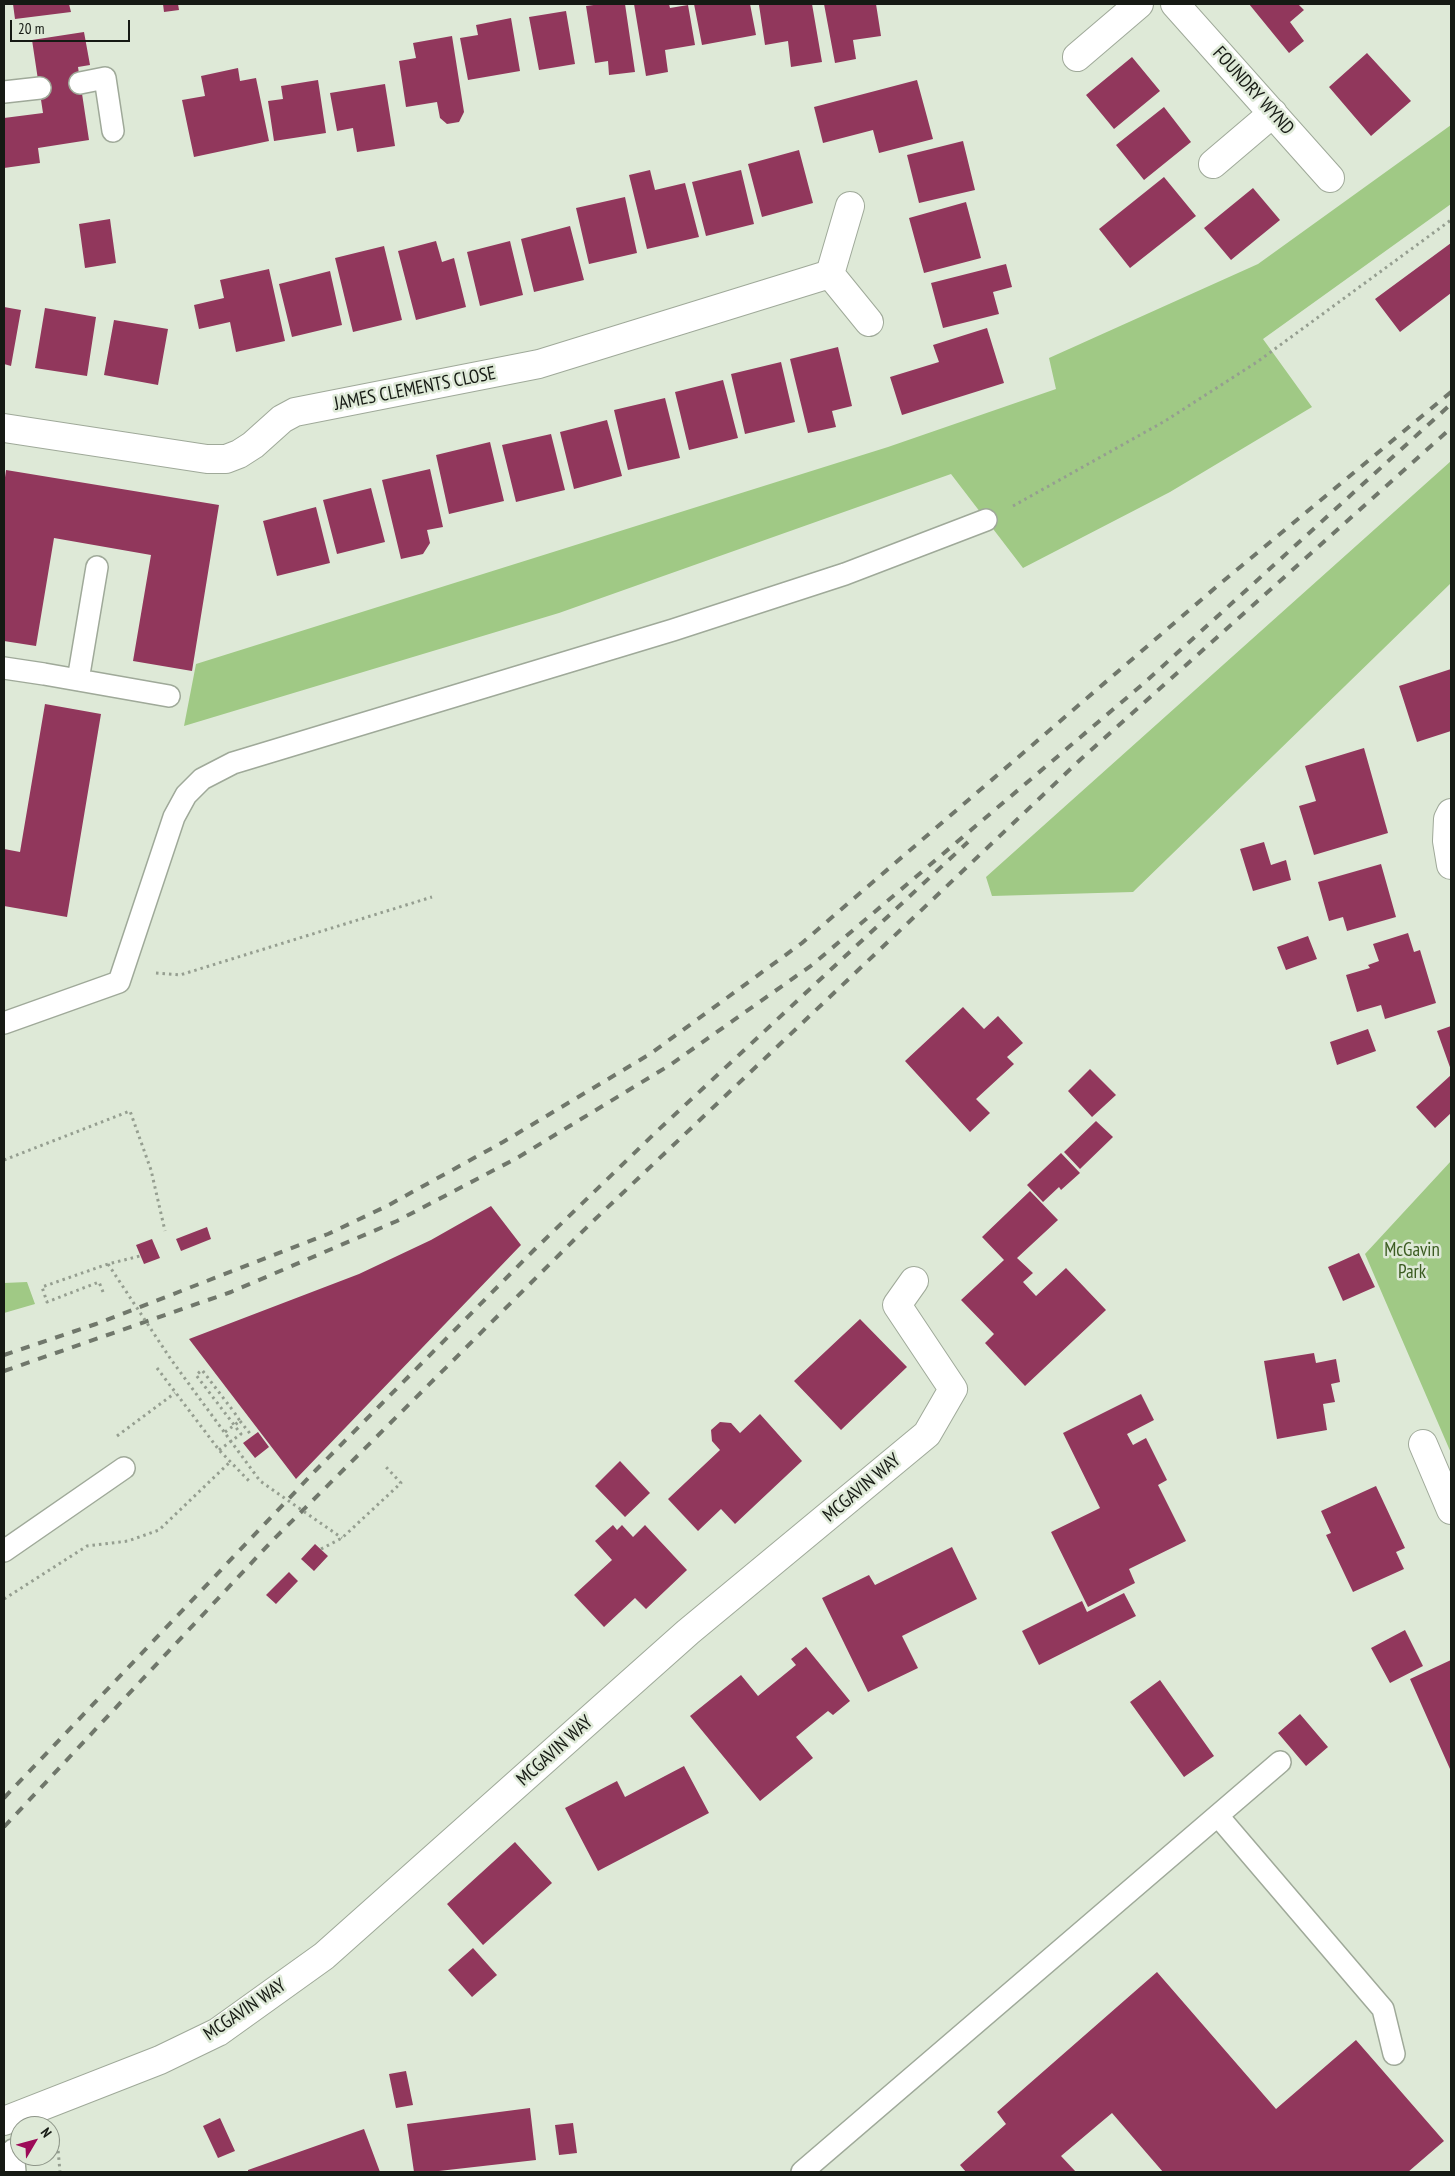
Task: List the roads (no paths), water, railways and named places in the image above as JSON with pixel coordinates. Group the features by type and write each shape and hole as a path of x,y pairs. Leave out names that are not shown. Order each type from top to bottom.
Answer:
{"street":[{"path":"1077,57 1139,4"},
{"name":"FOUNDRY WYND","path":"1175,4 1330,178"},
{"path":"1214,164 1273,113"},
{"path":"850,206 830,274 870,322"},
{"name":"JAMES CLEMENTS CLOSE","path":"4,428 207,459 226,459 239,454 253,445 282,418 295,412 539,364 830,274"},
{"path":"1451,813 1448,819 1447,841 1451,865"},
{"name":"MCGAVIN WAY","path":"4,2122 160,2060 218,2032 324,1956 688,1632 927,1434 952,1389 897,1305 914,1281"},
{"path":"1423,1444 1451,1510"}],"lane":[{"path":"80,83 105,78 113,131"},
{"path":"4,92 40,88"},
{"path":"4,1023 119,982 174,817 186,795 202,778 233,763 700,622 845,574 986,520"},
{"path":"78,680 97,567"},
{"path":"4,668 168,696"},
{"path":"4,1551 124,1468"},
{"path":"803,2172 1280,1762"},
{"path":"1218,1816 1383,2009 1394,2054"}],"railway":[{"path":"4,1355 96,1324 328,1234 387,1206 503,1142 650,1054 802,943 1222,582 1451,392"},
{"path":"4,1371 231,1292 397,1221 517,1158 670,1065 812,965 1143,684 1451,404"},
{"path":"4,1827 271,1542 590,1224 1081,759 1451,428"},
{"path":"4,1798 316,1470 534,1250 655,1133 968,842"}],"park label":[{"name":"McGavin Park","path":"1412,1262"}]}
